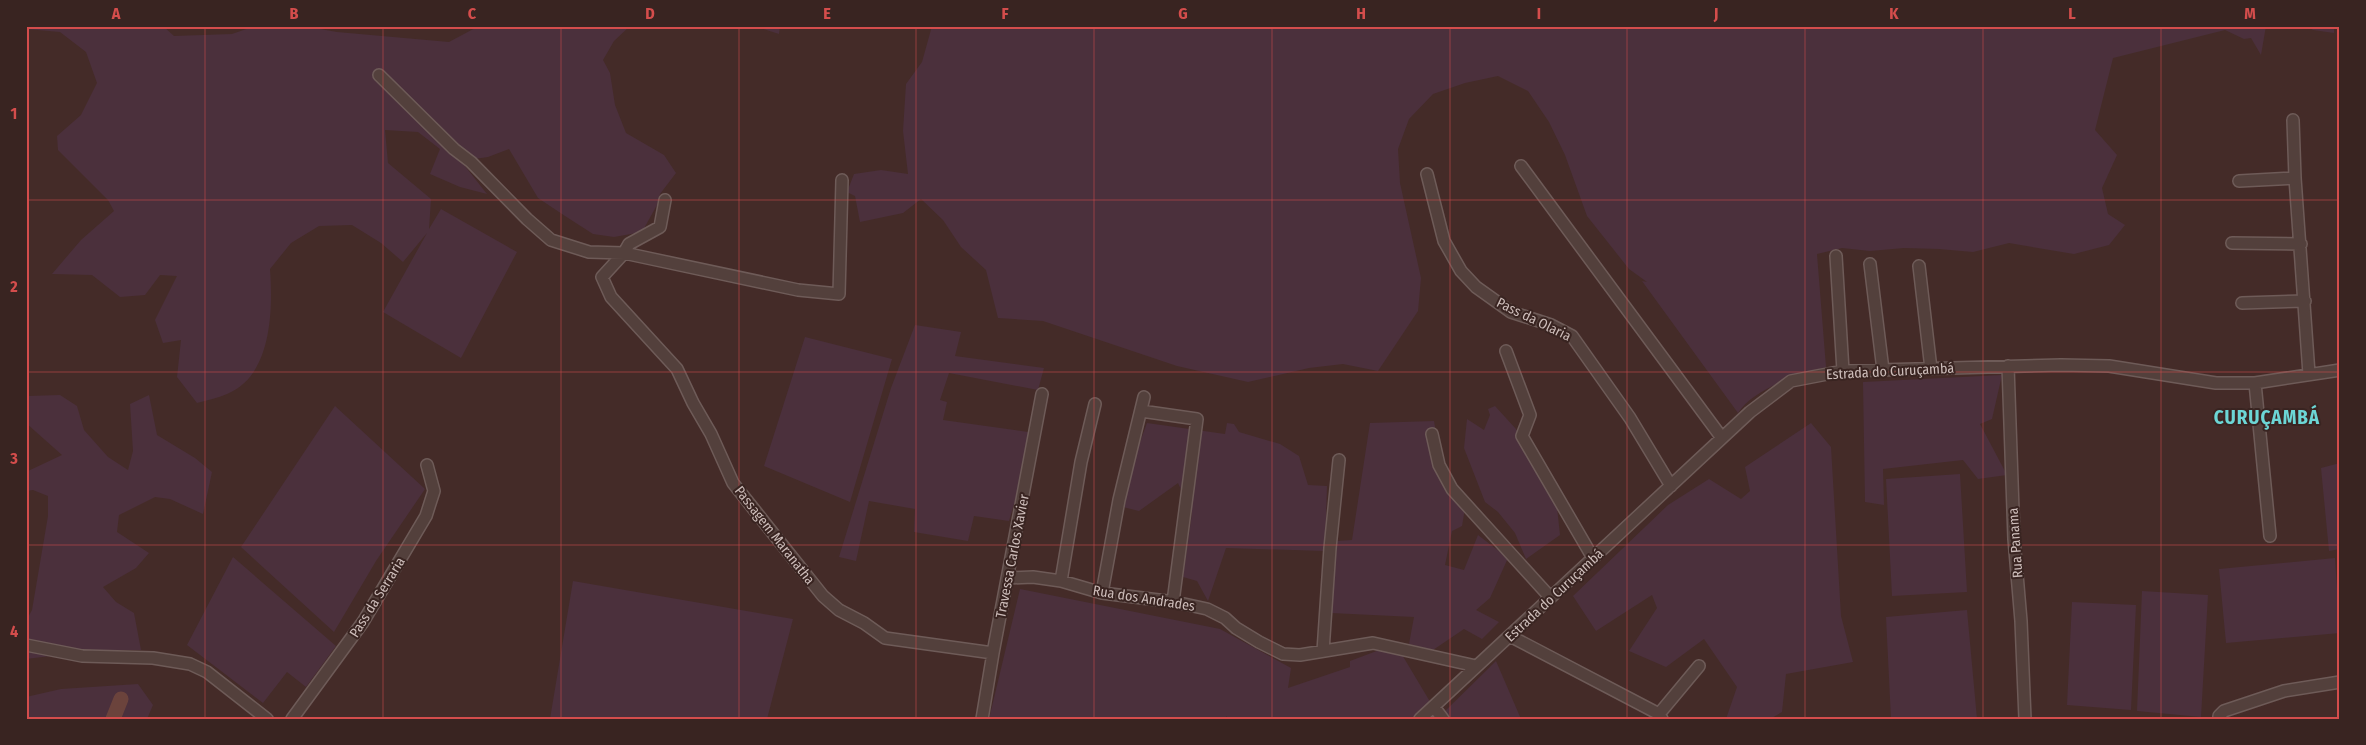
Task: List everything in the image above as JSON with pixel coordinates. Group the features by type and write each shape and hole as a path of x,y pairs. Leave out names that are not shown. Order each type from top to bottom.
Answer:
{"street":[{"path":"379,75 551,240 589,252 624,253 798,290 839,294 842,180"},
{"path":"2293,120 2295,178 2309,374"},
{"path":"1521,166 1722,438"},
{"name":"Pass da Olaria","path":"1427,174 1444,241 1461,271 1476,287 1512,312 1552,325 1572,336 1630,418 1671,486"},
{"path":"2239,181 2295,178"},
{"path":"624,253 629,244 660,227 665,200"},
{"path":"2232,243 2301,244"},
{"name":"Passagem Maranatha","path":"624,253 602,277 611,297 677,369 693,403 711,434 733,483 823,596 839,610 864,623 885,638 993,652"},
{"path":"1836,256 1842,371"},
{"path":"1870,264 1883,370"},
{"path":"1919,266 1931,369"},
{"path":"2242,304 2305,301"},
{"path":"1506,352 1530,415 1522,436 1593,558"},
{"name":"Estrada do Curuçambá","path":"1420,719 1722,438 1768,397 1791,381 1842,371 2008,366 2109,366 2216,383 2255,383 2340,370"},
{"name":"Rua Panama","path":"2008,366 2014,539 2021,621 2025,719"},
{"path":"2255,383 2270,536"},
{"name":"Travessa Carlos Xavier","path":"982,719 1042,394"},
{"path":"1102,593 1119,500 1144,396"},
{"path":"1061,581 1080,462 1094,404"},
{"path":"1141,411 1197,419 1173,602"},
{"path":"1432,434 1439,465 1452,489 1550,597"},
{"path":"1323,651 1330,548 1339,460"},
{"name":"Pass da Serraria","path":"292,719 363,622 426,516 434,491 427,465"},
{"name":"Rua dos Andrades","path":"1008,578 1033,577 1061,581 1102,593 1173,602 1207,609 1225,618 1236,628 1283,654 1300,655 1373,643 1476,666"},
{"path":"1510,636 1660,716 1699,666"},
{"path":"26,645 82,656 153,658 190,664 207,672 267,719"},
{"path":"2218,719 2218,716 2224,710 2284,691 2340,682"},
{"path":"1434,707 1443,719"},
{"path":"247,719 255,710"}],"shaded area":[{"path":"26,26 163,26 174,36 232,34 255,26 303,26 337,32 449,42 479,26 630,26 614,41 603,60 610,73 615,105 626,133 664,155 676,173 660,194 657,205 642,232 614,237 593,234 538,198 509,149 488,157 461,161 487,194 460,187 430,174 440,149 418,132 385,130 388,163 431,199 429,229 441,209 517,252 461,358 383,312 427,233 403,262 381,243 352,225 319,226 291,243 270,269 270,322 261,357 253,373 242,385 227,394 197,403 177,377 181,340 163,343 155,320 177,276 160,275 145,295 120,297 92,275 52,274 81,240 114,211 108,200 58,150 57,136 81,115 97,83 86,52 60,32 26,29"},
{"path":"754,26 780,26 779,34"},
{"path":"932,26 2266,26 2261,55 2251,38 2244,39 2225,30 2113,58 2095,130 2117,155 2102,188 2108,214 2125,225 2109,245 2074,254 2009,243 1973,252 1904,248 1870,251 1842,248 1817,254 1826,367 1790,378 1765,390 1745,404 1738,413 1642,281 1647,282 1629,269 1587,216 1565,155 1549,122 1528,91 1498,76 1465,83 1433,94 1409,119 1398,149 1400,183 1421,278 1418,311 1378,371 1343,364 1309,368 1248,382 1177,366 1043,321 998,318 986,270 961,247 943,220 921,199 903,213 860,222 855,196 847,192 854,174 881,170 908,174 903,131 906,84 922,62"},
{"path":"2306,26 2334,26 2334,33 2313,30"},
{"path":"915,325 961,332 955,356 1044,368 1038,390 949,373 940,400 947,402 943,420 1035,433 1009,521 974,516 968,541 914,532 915,509 869,501 856,561 839,557 891,388"},
{"path":"805,337 892,359 850,502 764,466"},
{"path":"2002,375 1992,419 1980,424 2007,475 1978,479 1963,460 1883,469 1884,505 1865,502 1863,382"},
{"path":"60,395 77,406 84,430 108,457 128,470 133,451 130,404 149,395 157,435 195,458 212,472 203,514 170,499 155,497 119,515 117,532 149,553 136,568 103,587 116,602 134,613 141,650 100,650 26,659 26,621 32,610 48,516 48,496 33,490 26,491 28,471 62,455 26,423 28,396"},
{"path":"335,406 425,489 376,561 334,632 241,547"},
{"path":"1495,406 1516,429 1557,507 1560,535 1526,559 1515,533 1498,512 1485,502 1464,448 1467,419 1484,430 1490,415 1488,409"},
{"path":"1434,421 1446,492 1465,508 1462,526 1452,531 1445,565 1464,570 1478,535 1508,558 1490,598 1476,610 1499,622 1482,639 1464,629 1433,650 1409,644 1414,617 1331,613 1337,541 1352,540 1370,423"},
{"path":"1147,423 1225,434 1227,423 1234,424 1239,432 1280,444 1299,456 1308,485 1327,486 1325,551 1226,548 1208,601 1197,581 1183,577 1192,513 1178,483 1139,511 1123,507 1136,453"},
{"path":"1811,423 1831,447 1841,616 1853,662 1786,674 1782,712 1770,719 1726,719 1737,687 1704,639 1666,667 1629,651 1657,608 1652,595 1596,631 1573,596 1668,505 1709,479 1741,499 1750,491 1745,467"},
{"path":"2340,463 2340,549 2329,551 2321,468"},
{"path":"1960,474 1967,592 1892,596 1886,479"},
{"path":"233,557 336,646 306,687 287,672 263,703 187,645"},
{"path":"2335,558 2340,633 2226,643 2219,569"},
{"path":"573,581 793,619 767,719 550,719"},
{"path":"1020,589 1220,629 1291,668 1288,688 1350,667 1350,661 1382,649 1401,653 1432,705 1416,719 1228,719 1226,716 1226,719 989,719"},
{"path":"2142,591 2208,595 2201,717 2137,711"},
{"path":"2072,602 2136,605 2131,710 2067,705"},
{"path":"1967,610 1977,719 1891,719 1886,617"},
{"path":"1496,661 1521,719 1437,719"},
{"path":"138,684 153,705 147,719 26,719 26,697 61,689"}],"waterway":[{"path":"113,719 121,699"}],"district":[{"name":"CURUÇAMBÁ","path":"2267,417"}]}
